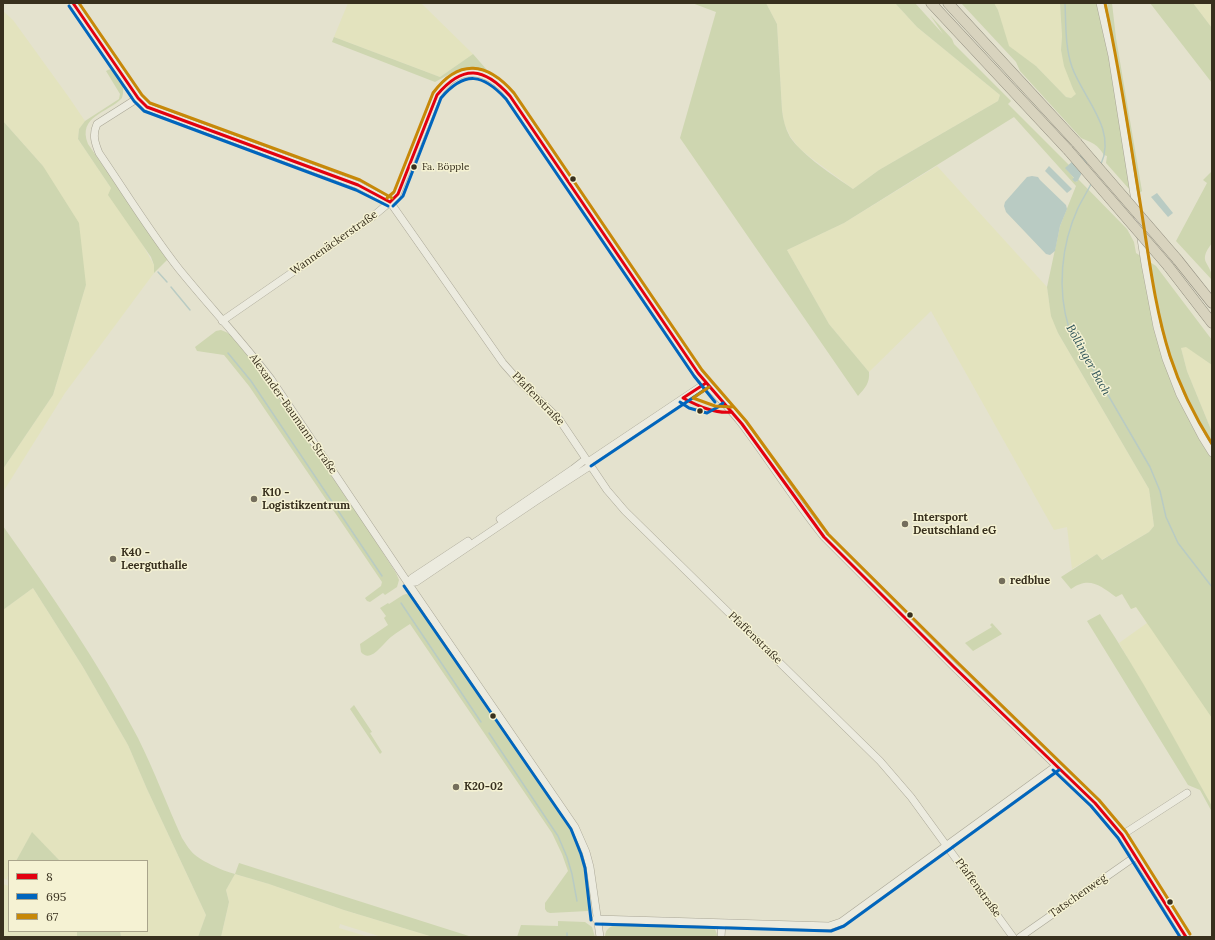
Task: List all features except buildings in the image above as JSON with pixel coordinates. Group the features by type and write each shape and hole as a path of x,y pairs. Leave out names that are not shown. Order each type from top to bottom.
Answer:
{"highway":[{"path":"931,3 1068,150 1168,266 1212,323"},
{"path":"948,3 1077,143 1177,259 1212,303"}],"street":[{"path":"73,3 138,98"},
{"path":"1100,3 1112,56 1144,264 1157,326 1166,359 1180,395 1202,438 1212,453"},
{"name":"Wannenäckerstraße","path":"222,321 371,218 396,197 437,95 443,86 462,74 472,73 493,79 503,87 510,96 706,383 741,424 807,516 824,537 1095,803 1136,856 1186,937"},
{"name":"Alexander-Baumann-Straße","path":"138,98 97,124 94,130 94,137 99,153 166,251 222,321 249,350 272,379 408,583 575,827 586,852 590,867 596,919 600,937"},
{"name":"Pfaffenstraße","path":"138,98 147,106 358,185 390,202 503,363 518,380 559,419 607,490 625,511 880,761 911,797 1013,937"},
{"path":"408,583 416,582 534,498 576,474 588,462 706,383"},
{"path":"596,919 829,926 841,922 1056,766"},
{"path":"1122,836 1188,793"},
{"name":"Tatschenweg","path":"1020,937 1136,856"},
{"path":"721,937 722,923"}],"green space":[{"path":"348,3 421,3 473,54 440,77 334,37"},
{"path":"692,3 766,3 777,24 782,110 784,124 788,134 811,159 853,189 879,170 998,101 1000,95 917,27 895,3 915,3 943,34 930,15 952,39 954,44 1011,101 1008,104 1069,165 1066,168 1076,181 1077,182 1078,179 1127,229 1134,242 1136,253 1156,266 1212,340 1212,365 1186,347 1181,348 1187,371 1212,432 1212,718 1136,607 1131,609 1122,594 1116,597 1095,584 1084,583 1071,589 1061,577 1097,554 1102,560 1149,532 1154,526 1149,489 1058,333 1051,316 1047,287 1060,226 1076,186 1014,117 844,223 787,250 829,324 869,372 868,382 858,396 680,138 716,12"},
{"path":"766,3 895,3 917,27 1000,95 998,101 879,170 853,189 799,148 790,136 784,123 782,110 777,24"},
{"path":"961,3 994,3 998,10 1009,46 1036,66 1066,97 1071,98 1076,94 1064,66 1061,50 1062,36 1060,3 1097,3 1106,36 1130,190 1106,163 1107,156 1104,155 1094,144 1081,138 1020,71 1016,62"},
{"path":"994,3 1060,3 1062,36 1061,50 1073,89 1077,94 1071,98 1066,97 1036,66 1008,46 998,10"},
{"path":"1107,3 1112,3 1116,38 1142,191 1139,194 1137,192 1131,143"},
{"path":"1150,3 1193,3 1212,28 1212,83"},
{"path":"1193,3 1212,3 1212,28 1199,11"},
{"path":"3,11 13,20 85,121 79,129 78,139 111,188 154,265 154,273 65,393 3,492 3,469 53,395 86,285 43,166 3,121"},
{"path":"334,37 440,77 473,54 487,70 459,69 435,82 332,42"},
{"path":"110,69 117,74 123,85 122,98 90,121 87,127 86,135 88,144 168,259 154,273 154,265 151,257 108,195 111,188 78,139 79,129 85,121 119,99 120,94 106,71"},
{"path":"3,121 43,166 79,223 86,285 53,395 3,469"},
{"path":"937,166 1047,287 1049,302 1058,333 1149,489 1154,526 1149,532 1101,560 1097,554 1072,569 1067,527 1054,530 931,311 869,372 829,324 787,250 844,223"},
{"path":"1212,171 1212,243 1207,250 1205,259 1210,269 1212,280 1176,241 1207,183 1203,180"},
{"path":"221,330 231,335 244,348 396,573 399,580 397,587 385,595 383,593 370,602 365,598 381,586 382,582 249,386 224,355 197,351 195,347 216,331"},
{"path":"1186,346 1212,365 1212,432 1187,371 1181,348"},
{"path":"3,526 74,629 123,710 144,750 182,838 187,846 194,854 205,861 218,868 235,874 226,890 229,902 221,937 198,937 206,915 128,745 83,667 33,588 3,610"},
{"path":"1155,545 1212,617 1212,806 1119,643 1147,623 1136,607 1131,609"},
{"path":"33,588 83,667 128,745 206,915 198,937 121,937 120,932 148,932 148,860 59,860 32,833 17,860 8,860 8,880 3,878 3,610"},
{"path":"406,594 412,595 484,699 498,722 572,827 584,857 587,869 590,891 588,911 550,913 545,909 545,903 568,871 562,854 552,833 410,624 391,637 373,654 369,656 361,652 360,644 388,625 384,618 386,616 380,608"},
{"path":"1100,614 1158,709 1212,806 1212,812 1200,790 1188,785 1087,621"},
{"path":"992,623 1002,634 973,651 965,643 992,627 990,625"},
{"path":"354,705 372,732 370,733 382,752 380,754 350,709"},
{"path":"32,832 59,860 17,860"},
{"path":"239,863 472,937 433,937 344,910 235,874"},
{"path":"235,874 344,910 433,937 382,937 340,924 339,928 369,937 221,937 229,902 226,890"},
{"path":"3,884 8,886 8,932 77,932 77,937 3,937"},
{"path":"558,921 585,922 592,927 595,937 517,937 521,925 558,926"},
{"path":"615,925 710,926 715,929 718,937 605,937 608,929"},
{"path":"77,932 120,932 121,937 77,937"}],"shaded area":[{"path":"1081,154 1088,162 1077,182 1075,182 1072,179 1074,178 1065,168"},
{"path":"1049,166 1072,189 1067,193 1045,171"},
{"path":"1027,177 1038,177 1066,205 1067,209 1060,226 1055,251 1050,255 1046,254 1006,212 1004,206 1005,202"},
{"path":"1157,193 1173,213 1168,217 1151,197"}],"waterway":[{"name":"Böllinger Bach","path":"1065,3 1066,35 1072,67 1077,79 1097,114 1105,138 1105,151 1101,164"},
{"name":"Böllinger Bach","path":"1091,184 1072,222 1065,252 1062,283 1065,313 1069,328 1150,467 1160,491 1166,517 1178,543 1212,587"},
{"path":"158,272 167,282"},
{"path":"171,287 190,310"},
{"path":"228,353 251,381 382,576"},
{"path":"401,603 481,722"},
{"path":"489,733 558,836 572,874 577,901"}],"transit line":[{"name":"8","path":"73,3 138,98 147,107 358,185 390,202"},
{"name":"67","path":"79,3 142,95 150,103 360,180 392,198"},
{"name":"67","path":"1105,3 1129,131 1160,320 1178,379 1212,444"},
{"name":"695","path":"69,6 134,101 144,111 356,190 388,206"},
{"name":"67","path":"387,198 394,192 433,93 443,82 453,74 463,69 473,68 483,70 494,75 504,83 514,93 702,370 746,421 828,534 1099,800 1126,832 1190,934"},
{"name":"8","path":"390,202 398,194 437,95 456,78 465,74 474,73 482,75 491,79 500,86 510,96 698,373 742,424 824,537 954,667 1095,803 1122,835 1186,937"},
{"name":"695","path":"393,206 403,196 441,98 450,89 466,79 482,80 490,84 506,99 694,376 715,402"},
{"name":"8","path":"706,383 683,398 713,411 732,412"},
{"name":"695","path":"591,466 709,387"},
{"name":"67","path":"709,387 693,398 715,406 732,407"},
{"name":"695","path":"680,402 689,408 707,413 723,403"},
{"name":"695","path":"404,586 571,829 585,868 591,920"},
{"name":"695","path":"1053,770 1091,806 1118,838 1180,937"},
{"name":"695","path":"596,924 831,931 844,926 1059,770"}],"place":[{"name":"Fa. Böpple","path":"414,167"},
{"name":"K10 - Logistikzentrum","path":"254,499"},
{"name":"Intersport Deutschland eG","path":"905,524"},
{"name":"K40 - Leerguthalle","path":"113,559"},
{"name":"redblue","path":"1002,581"},
{"name":"K20-02","path":"456,787"}]}
